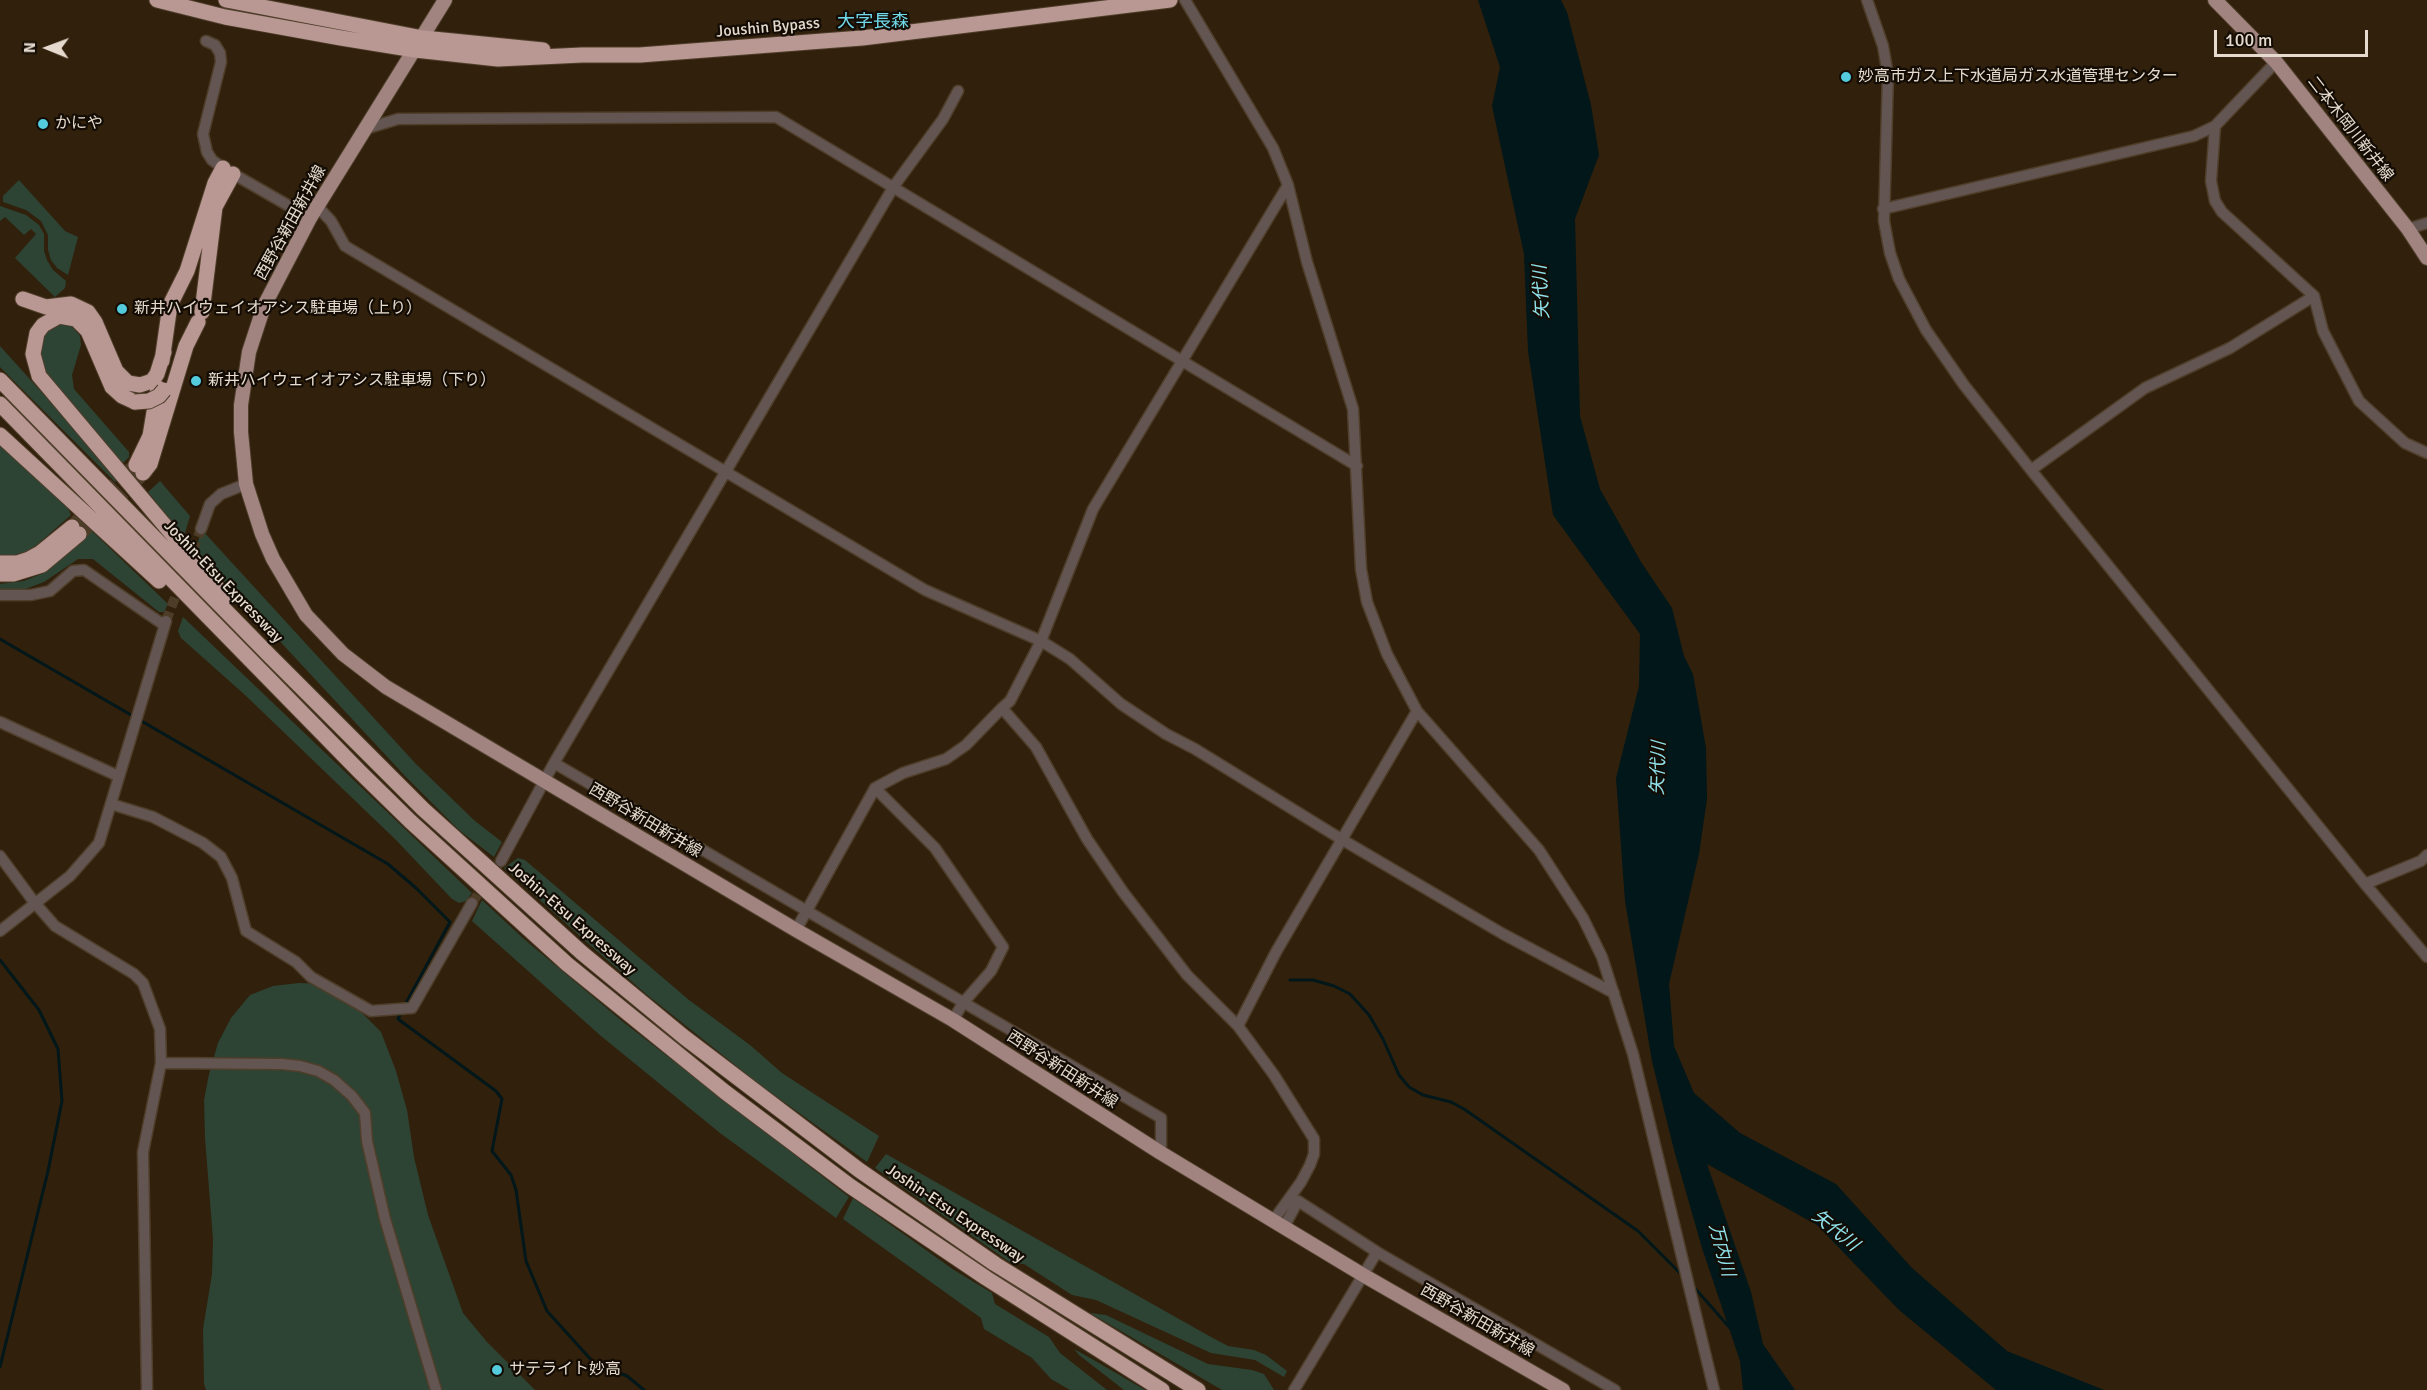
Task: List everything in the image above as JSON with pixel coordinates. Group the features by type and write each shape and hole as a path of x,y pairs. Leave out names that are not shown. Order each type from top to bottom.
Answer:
{"highway":[{"name":"Joushin Bypass","path":"157,0 225,17 419,44"},
{"name":"Joushin Bypass","path":"226,0 419,44 498,59 692,52 862,39 1170,0"},
{"path":"186,346 150,464 139,469 150,436 171,307 187,271 215,183 228,171"},
{"path":"228,171 215,207 200,317 159,396 149,401 135,402 122,396 112,387 88,331 76,319 58,316 51,319 38,333 33,354 39,376 222,594 331,710 375,761"},
{"path":"23,299 46,307 71,304 88,312 95,322 116,371 128,383 140,385 152,381 158,374 164,352"},
{"name":"Joshin-Etsu Expressway","path":"0,380 375,761 475,857 582,953 798,1126 995,1264 1198,1390"},
{"path":"0,404 259,671 410,821 567,964 670,1049 788,1140 920,1235 1162,1390"},
{"path":"0,435 259,671"},
{"path":"0,563 17,563 29,559 75,530 42,565 13,574 0,574"}],"main road":[{"name":"西野谷新田新井線","path":"445,0 313,212 264,306 249,352 241,405 240,432 246,484 259,526 273,559 306,615 322,634 356,665 386,687 796,930 954,1020 1161,1153 1364,1275 1563,1390"},
{"name":"二本木岡川新井線","path":"2215,0 2276,62 2408,229 2427,258"}],"street":[{"path":"1185,0 1273,148 1288,185 1307,262 1353,409 1360,569 1367,602 1386,654 1417,711 1539,850 1583,918 1602,957 1633,1054 1714,1390"},
{"path":"1868,0 1883,46 1887,75 1883,208 1890,253 1896,271 1926,330 1964,385 2031,470 2365,884 2427,957"},
{"path":"206,41 215,45 220,53 221,62 205,124 204,144 212,160 228,171 332,221 345,246 925,590 1041,641 1070,659 1120,704 1341,840 1503,934 1614,993"},
{"path":"1883,208 2160,146 2194,136 2215,126 2276,62"},
{"path":"501,861 544,780 894,186 943,119 958,91"},
{"path":"365,129 398,120 776,117 1356,466"},
{"path":"2215,126 2211,181 2215,201 2222,212 2314,296 2323,331 2359,401 2405,443 2427,453"},
{"path":"796,930 875,788 903,773 946,759 966,745 1010,701 1041,641 1093,509 1288,185"},
{"path":"2408,229 2427,223"},
{"path":"2031,470 2145,388 2230,348 2314,296"},
{"path":"201,529 210,504 221,494 246,484"},
{"path":"0,595 31,595 50,591 73,571 84,570 165,623 99,843 69,876 0,931"},
{"path":"1002,708 1036,747 1087,839 1123,892 1187,975 1238,1026 1274,1075 1314,1139 1314,1154 1310,1165 1279,1224"},
{"path":"1238,1026 1276,952 1417,711"},
{"path":"0,722 118,777"},
{"path":"554,763 1161,1118 1161,1153"},
{"path":"875,788 935,848 1003,947 991,971 963,1003 954,1020"},
{"path":"111,804 153,817 203,843 221,857 232,878 246,931 296,962 311,977 371,1011 412,1008 472,903"},
{"path":"2365,884 2421,861 2427,855"},
{"path":"0,856 55,926 134,974 143,983 160,1029 160,1063 143,1152 147,1390"},
{"path":"160,1063 300,1066 318,1071 334,1080 352,1096 365,1113 367,1141 385,1219 436,1390"},
{"path":"1279,1224 1298,1201 1377,1252 1615,1390"},
{"path":"1294,1390 1377,1252"}],"green space":[{"path":"19,180 65,231 78,237 68,275 57,268 51,260 48,235 41,221 26,210 3,202 3,196"},
{"path":"0,206 26,215 39,225 44,234 44,251 47,260 53,270 66,281 65,288 55,297 15,258 36,234 31,229 24,235 5,217 0,221"},
{"path":"70,324 80,336 81,345 72,375 74,389 129,452 129,457 122,464 45,371 39,343 50,327"},
{"path":"0,346 119,478 115,482 0,367"},
{"path":"0,445 66,504 71,515 31,550 9,557 0,555"},
{"path":"160,481 190,516 185,533 182,535 148,492"},
{"path":"202,530 416,764 475,821 502,842 494,857 459,830 405,776 195,550"},
{"path":"92,531 168,604 164,612 159,612 93,559 78,559 44,582 25,589 0,591 0,584 24,581 46,572"},
{"path":"183,617 472,893 466,901 459,903 452,899 396,840 245,695 181,638 178,631"},
{"path":"518,858 525,860 689,1000 750,1045 782,1073 879,1136 867,1162 759,1084 646,994 504,868"},
{"path":"482,900 524,939 622,1021 849,1197 836,1218 720,1133 601,1036 472,921"},
{"path":"299,983 324,984 360,1011 381,1032 396,1071 407,1110 414,1157 428,1215 463,1313 487,1342 535,1390 206,1390 203,1329 212,1274 213,1239 204,1100 209,1074 218,1043 231,1018 250,995 273,986"},
{"path":"886,1154 1228,1346 1254,1350 1266,1355 1287,1371 1284,1377 1255,1360 1211,1353 1096,1300 1072,1295 1024,1264 1011,1263 875,1168"},
{"path":"853,1198 954,1270 992,1293 995,1304 1049,1337 1060,1353 1107,1390 1070,1390 1051,1379 1032,1358 984,1329 981,1318 843,1219"},
{"path":"1090,1313 1106,1315 1208,1364 1252,1370 1264,1374 1274,1390 1222,1390"},
{"path":"1074,1349 1145,1390 1124,1390"}],"water":[{"path":"1478,0 1561,0 1567,12 1591,105 1599,155 1575,219 1580,416 1600,489 1641,562 1672,608 1684,656 1693,674 1706,748 1707,799 1699,854 1669,984 1674,1046 1694,1093 1740,1133 1836,1184 1912,1268 2007,1351 2104,1390 1996,1390 1899,1310 1817,1225 1707,1164 1751,1292 1763,1344 1795,1390 1743,1390 1740,1361 1702,1248 1652,1061 1625,901 1616,778 1639,686 1640,634 1553,515 1528,351 1524,254 1492,106 1500,67"}],"waterway":[{"path":"0,639 388,864 416,888 450,922 405,1005"},
{"path":"0,960 39,1010 58,1049 62,1101 48,1171 0,1367"},
{"path":"1290,980 1313,980 1334,986 1350,994 1369,1015 1399,1075 1409,1087 1423,1095 1451,1102 1464,1109 1638,1231 1682,1275"},
{"path":"402,1011 398,1019 496,1091 502,1099 492,1151 511,1175 516,1190 526,1261 547,1311 594,1363 627,1376 644,1390"},
{"path":"1693,1286 1730,1328"}],"tunnel":[{"path":"72,527 136,465"},
{"path":"79,534 143,473"},
{"path":"166,621 201,529"},
{"path":"472,903 501,861"}],"place":[{"name":"妙高市ガス上下水道局ガス水道管理センター","path":"1846,77"},
{"name":"かにや","path":"43,124"},
{"name":"新井ハイウェイオアシス駐車場（上り）","path":"122,309"},
{"name":"新井ハイウェイオアシス駐車場（下り）","path":"196,381"},
{"name":"サテライト妙高","path":"497,1370"}],"district":[{"name":"大字長森","path":"873,22"}],"water label":[{"name":"矢代川","path":"1542,292"},
{"name":"矢代川","path":"1659,768"},
{"name":"矢代川","path":"1835,1231"},
{"name":"万内川","path":"1721,1250"}]}
